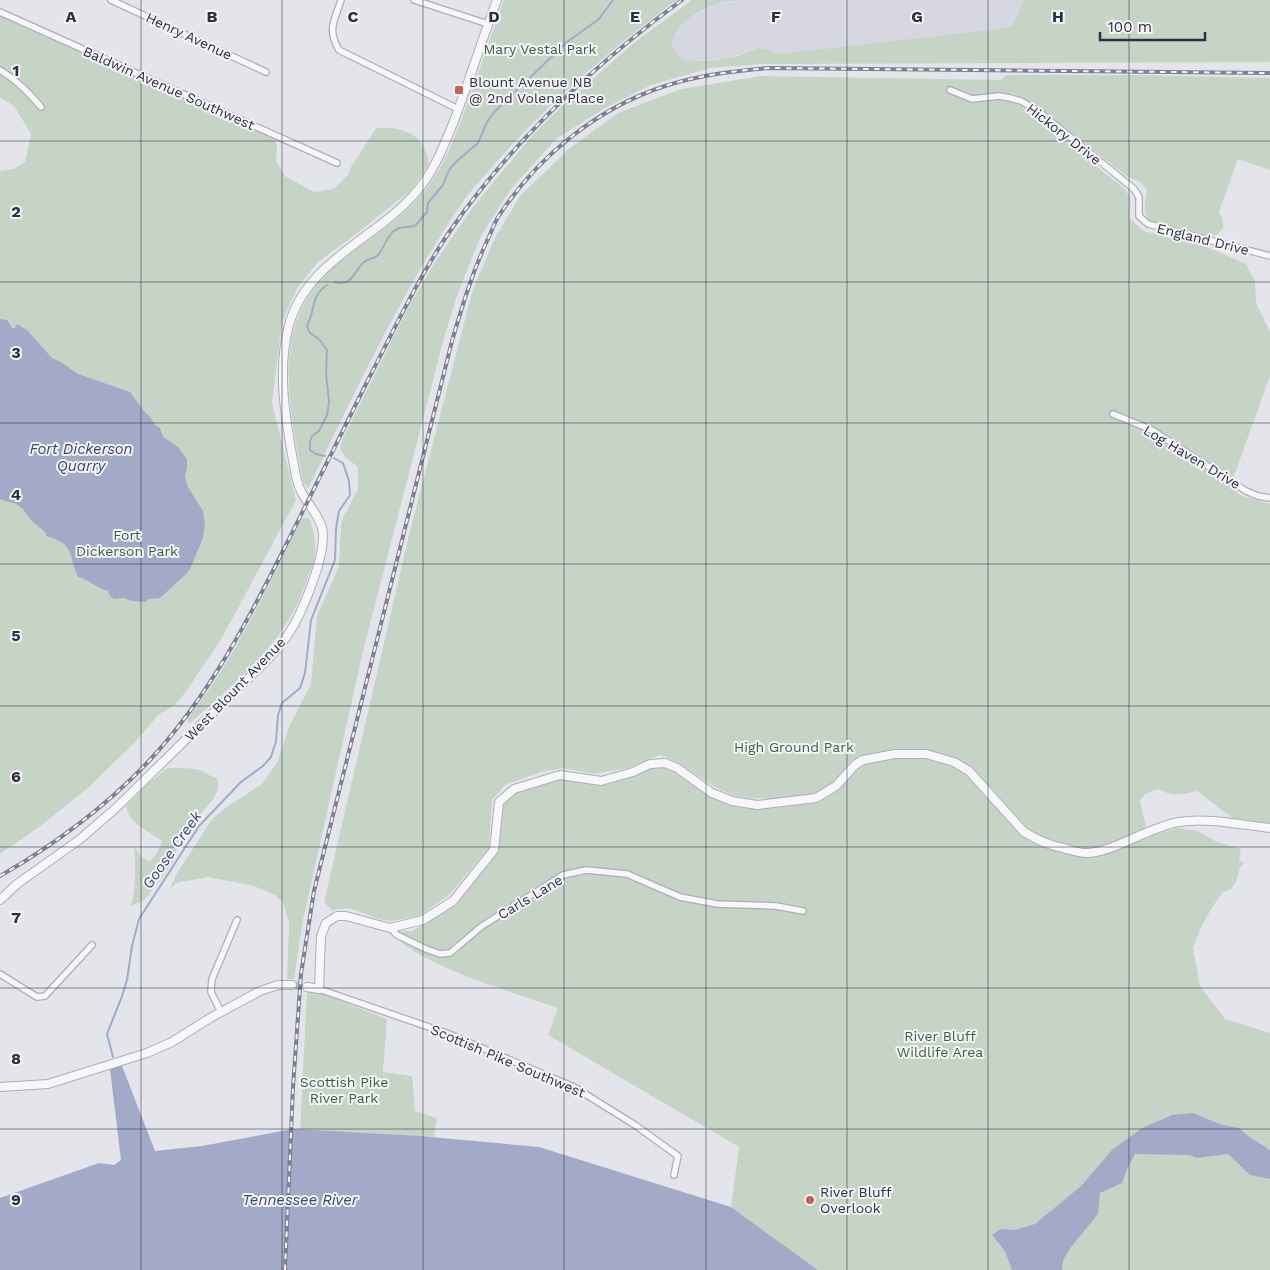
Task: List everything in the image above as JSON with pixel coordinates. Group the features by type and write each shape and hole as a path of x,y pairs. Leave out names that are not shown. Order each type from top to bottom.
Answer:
{"street":[{"name":"Henry Avenue","path":"111,0 266,72"},
{"path":"341,0 332,31 334,41 339,50 458,109"},
{"path":"414,0 488,24"},
{"name":"West Blount Avenue","path":"0,900 17,884 79,840 116,808 269,658 282,644 294,625 312,584 321,556 323,529 313,509 299,489 288,431 283,366 289,324 301,299 320,273 351,246 384,222 417,191 438,160 497,0"},
{"name":"Baldwin Avenue Southwest","path":"0,12 337,163"},
{"path":"0,70 24,86 41,107"},
{"name":"Hickory Drive","path":"950,90 972,99 999,96 1010,98 1021,101 1038,111 1134,189 1139,197 1139,216"},
{"name":"England Drive","path":"1139,216 1148,224 1270,256"},
{"name":"Log Haven Drive","path":"1113,414 1152,430 1246,491 1270,498"},
{"path":"318,988 320,942 322,929 326,923 337,916 346,916 390,928 423,920 453,901 494,850 499,802 514,789 560,775 601,780 633,772 650,764 665,763 677,768 712,793 732,801 757,805 816,798 836,786 855,765 863,760 895,754 926,754 954,762 969,771 1024,832 1036,840 1047,845 1081,853 1098,852 1168,824 1186,821 1270,828"},
{"name":"Carls Lane","path":"390,928 397,935 426,949 440,954 450,953 482,926 563,875 586,870 627,874 680,897 699,901 717,904 776,906 803,911"},
{"path":"221,1012 211,992 212,979 237,920"},
{"path":"0,974 37,997 45,996 92,945"},
{"path":"0,1087 48,1084 147,1053 172,1042 221,1012 268,987 292,985"},
{"name":"Scottish Pike Southwest","path":"307,986 318,988 450,1034 574,1088 635,1125 678,1156 674,1175"}],"shaded area":[{"path":"741,0 1024,0 1013,25 1006,28 777,54 765,49 752,49 723,59 692,61 682,59 672,46 672,40 686,20 717,4"}],"green space":[{"name":"Mary Vestal Park","path":"504,0 677,0 607,55 562,95 519,137 467,196 454,214 403,299 308,489 303,481 294,433 289,384 289,359 293,335 300,312 325,273 406,211 433,179 450,149"},
{"path":"692,0 741,0 723,2 703,10 688,19 677,31 673,38 672,46 682,59 704,61 734,57 757,49 778,54 1006,28 1013,25 1024,0 1270,0 1270,62 763,64 710,68 651,85 605,108 556,139 511,189 481,236 458,293 444,338 363,651 303,920 294,979 287,979 289,923 283,902 275,895 254,886 208,877 176,883 170,889 176,875 212,819 262,784 277,763 289,727 311,684 317,616 339,566 341,525 358,489 358,467 345,457 340,448 342,440 409,306 432,267 473,207 531,137 560,108 635,42"},
{"name":"Fort Dickerson Park","path":"0,16 274,139 277,147 276,161 285,176 314,192 334,189 349,174 351,167 376,128 396,129 412,134 423,146 429,164 410,191 318,262 298,287 282,322 272,403 296,500 222,638 175,705 158,715 136,741 90,786 42,825 0,854 0,171 14,169 25,162 31,134 14,106 0,97"},
{"path":"1006,75 1270,78 1270,170 1238,159 1219,213 1223,220 1223,228 1217,235 1204,235 1150,221 1145,210 1147,191 1142,183 1128,177 1027,100 1011,93 1026,111 1125,189 1131,200 1129,217 1143,231 1203,245 1246,264 1255,281 1256,303 1270,332 1270,376 1230,487 1240,495 1270,504 1270,824 1235,820 1197,791 1177,794 1158,789 1145,794 1140,801 1146,827 1132,834 1134,838 1178,828 1198,831 1217,842 1241,849 1239,861 1244,863 1240,868 1236,882 1231,889 1223,892 1213,906 1202,925 1193,948 1200,986 1225,1019 1270,1033 1270,1270 818,1270 731,1207 739,1147 548,1035 558,1008 495,987 445,967 405,945 394,934 396,931 412,931 419,927 423,920 444,906 494,850 499,802 508,793 560,775 601,781 665,763 732,801 770,803 766,798 735,796 722,791 674,761 660,755 628,768 592,774 564,768 541,772 505,785 492,800 489,848 449,895 419,916 391,921 379,919 349,908 332,910 324,902 409,535 473,289 495,238 520,196 570,148 618,113 681,89 761,76 1001,80"},
{"path":"302,518 309,518 315,541 315,555 299,600 288,621 259,659 189,724 187,719 221,672 250,622"},
{"path":"167,768 199,770 217,778 219,786 214,798 179,840 174,860 160,881 143,901 131,906 135,876 134,846 141,857 150,861 157,853 162,841 135,822 126,806"},
{"name":"Scottish Pike River Park","path":"307,990 318,992 387,1019 383,1072 412,1076 415,1111 437,1118 434,1137 300,1130"}],"water":[{"name":"Fort Dickerson Quarry","path":"0,319 7,320 12,328 15,328 17,324 27,330 52,358 78,374 130,392 155,425 160,428 163,437 178,447 187,459 185,477 188,487 203,511 205,524 203,538 190,569 160,598 148,599 145,602 124,598 114,599 108,591 78,577 69,550 62,542 46,536 46,533 19,506 0,499"},
{"name":"Tennessee River","path":"122,1066 155,1151 202,1146 293,1129 420,1136 539,1147 731,1207 818,1270 0,1270 0,1198 99,1163 114,1165 121,1160 110,1069"},
{"path":"1193,1113 1222,1125 1239,1128 1270,1150 1270,1179 1250,1175 1228,1154 1197,1158 1189,1155 1135,1154 1122,1183 1100,1193 1098,1214 1071,1247 1063,1260 1062,1270 1012,1270 1005,1251 992,1235 1001,1229 1015,1230 1035,1224 1081,1186 1112,1150 1142,1128 1172,1115"}],"waterway":[{"path":"335,282 341,283 349,280 364,262 378,255 395,230 415,226 427,212 428,203 443,185 449,170 478,143 487,122 495,111 567,42 599,19 613,0"},
{"path":"325,456 310,450 310,442 312,436 319,431 327,415 329,402 326,373 327,350 319,339 310,333 307,326 316,298 327,285"},
{"name":"Goose Creek","path":"113,1057 107,1034 127,980 132,946 139,919 199,826 241,782 263,766 271,757 276,741 278,715 282,703 300,688 305,673 311,620 335,560 336,529 339,511 350,495 349,481 343,463 334,458"}],"tunnel":[{"path":"292,985 307,987"}],"railway":[{"path":"0,876 40,851 97,810 132,779 170,737 209,683 244,626 407,304 427,267 450,231 500,166 557,106 617,51 682,0"},
{"path":"285,1270 293,1087 301,974 314,891 452,341 468,290 498,217 531,174 571,137 616,107 640,95 665,86 717,74 769,68 1270,73"}],"place":[{"name":"Blount Avenue NB @ 2nd Volena Place","path":"459,90"},
{"name":"River Bluff Overlook","path":"810,1200"}],"park label":[{"name":"High Ground Park","path":"794,747"},
{"name":"River Bluff Wildlife Area","path":"940,1044"}]}
